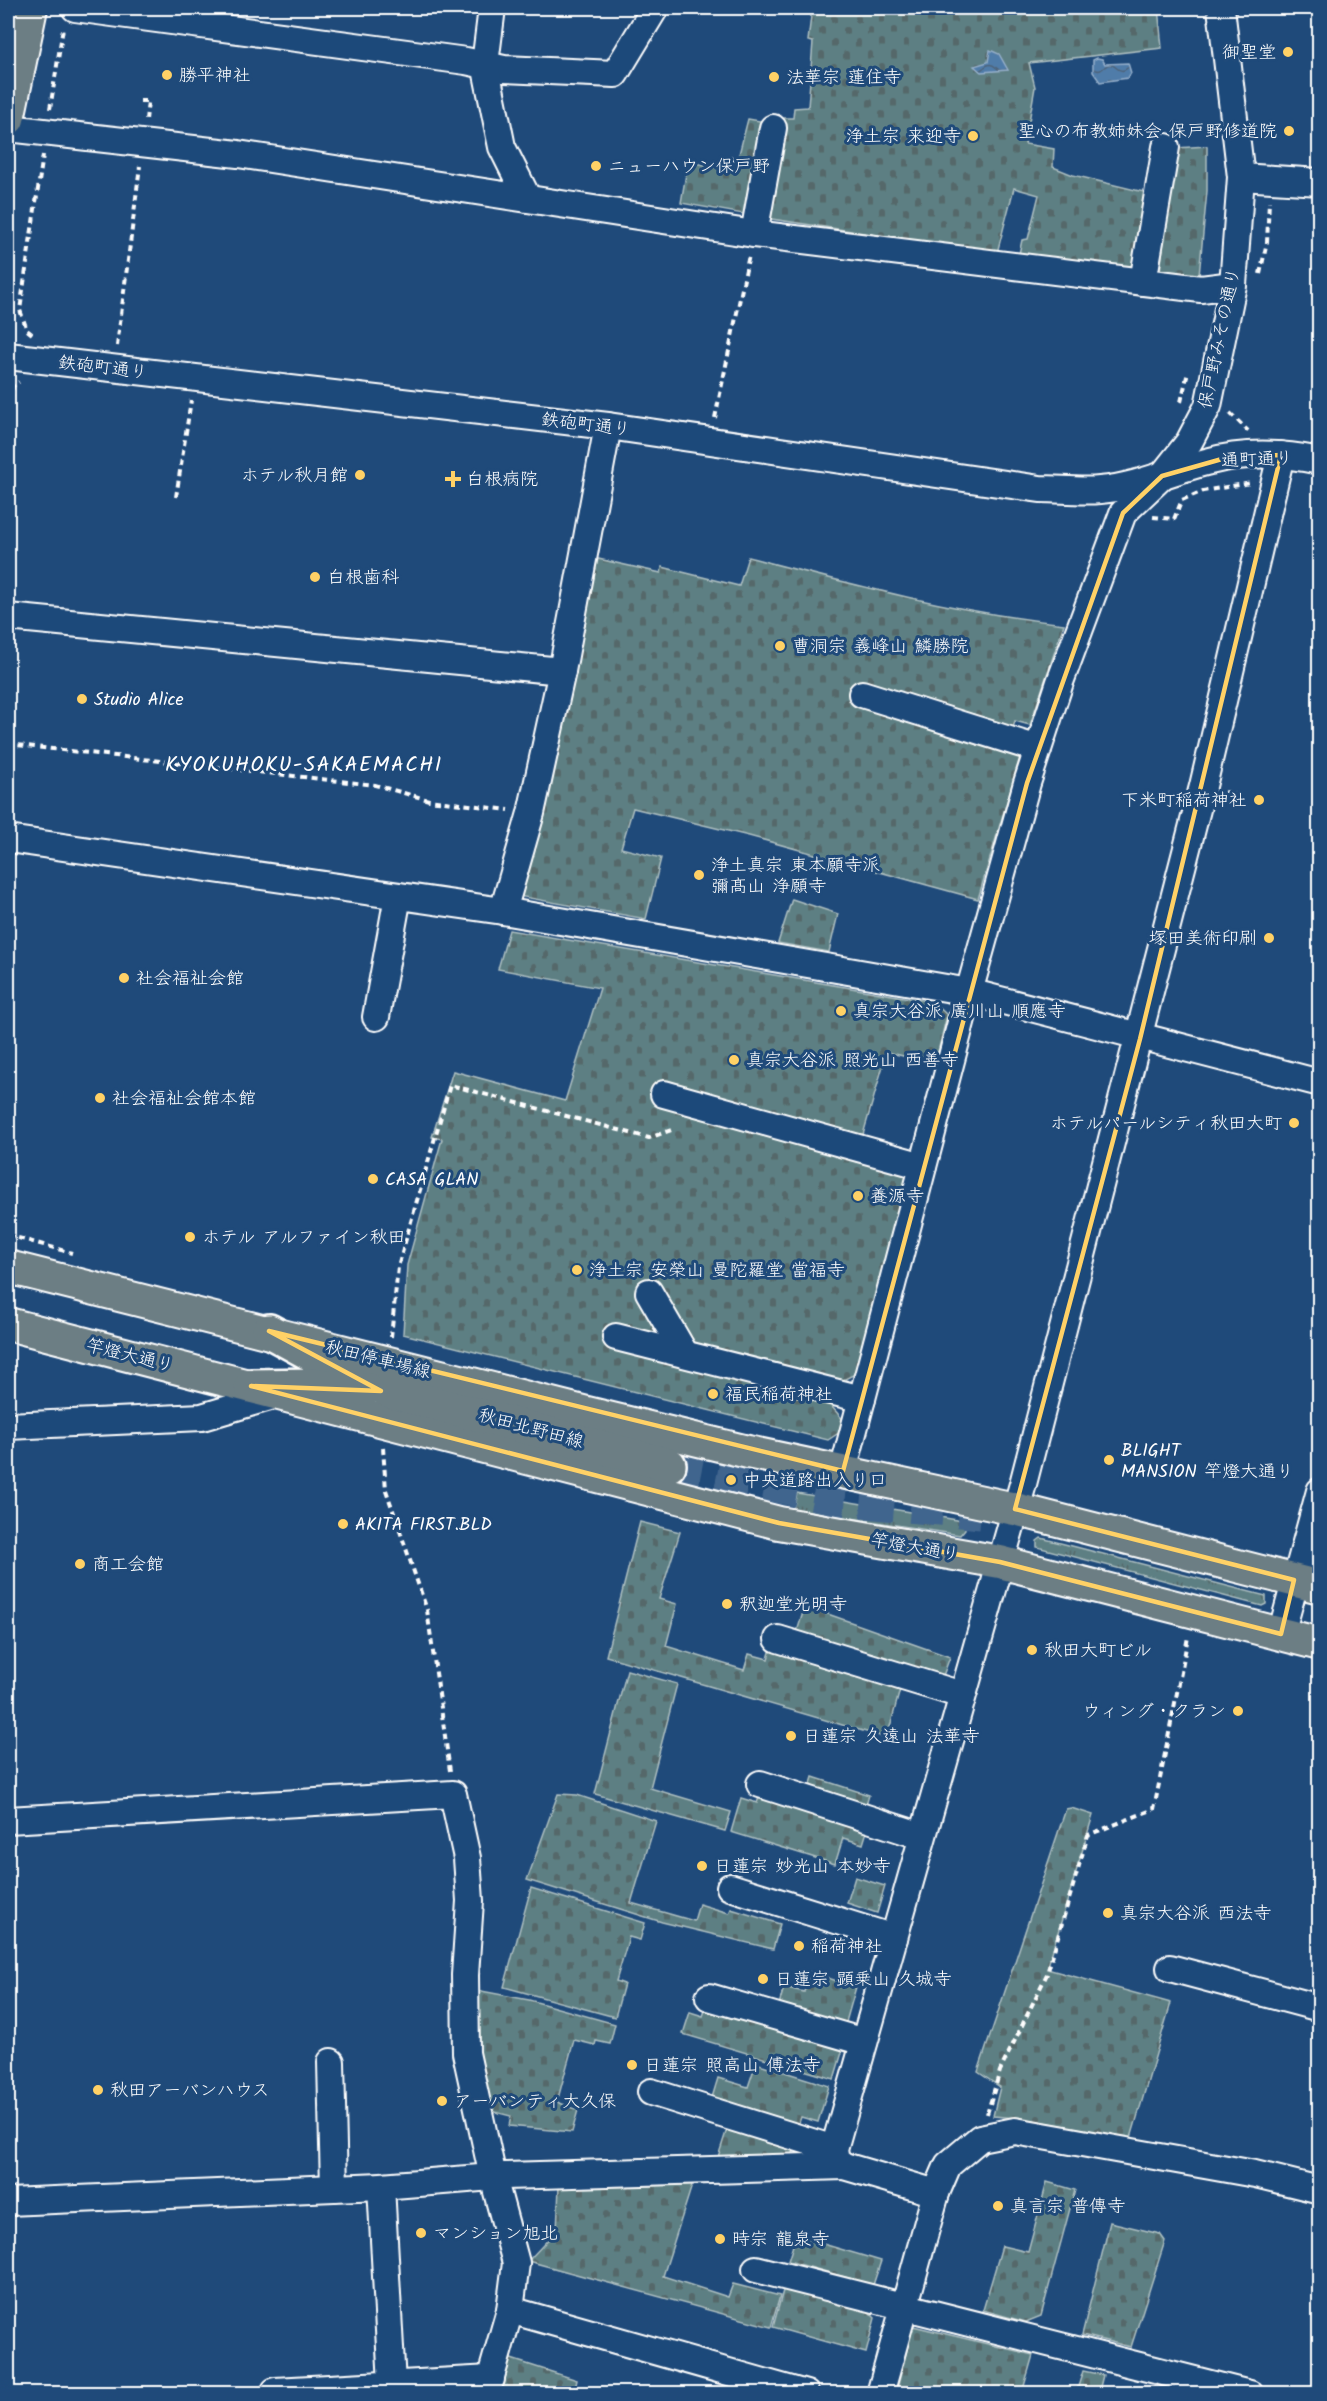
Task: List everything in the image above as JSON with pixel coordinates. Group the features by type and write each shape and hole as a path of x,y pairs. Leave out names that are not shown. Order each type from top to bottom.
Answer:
{"highway":[{"path":"269,1331 322,1360 389,1376"},
{"path":"266,1390 389,1376"},
{"name":"秋田北野田線","path":"389,1376 669,1464"}],"main road":[{"path":"8,119 31,8"},
{"path":"8,1267 269,1331"},
{"name":"竿燈大通り","path":"8,1324 778,1523 1000,1562 1320,1644"},
{"name":"秋田停車場線","path":"389,1376 843,1471"},
{"path":"843,1471 1015,1509 1307,1584"}],"street":[{"path":"492,8 484,64 502,147 528,199"},
{"path":"69,13 484,64 504,69 615,74 655,8"},
{"name":"保戸野みその通り","path":"1123,513 1162,476 1189,442 1208,406 1233,285 1241,177 1221,8"},
{"path":"8,128 249,156 754,234 1201,290 1233,285"},
{"path":"754,234 773,128"},
{"path":"1143,282 1166,147"},
{"path":"1241,177 1320,182"},
{"name":"鉄砲町通り","path":"8,356 608,426 710,424 1040,489 1100,490 1162,476"},
{"path":"503,911 531,813 562,671 608,426"},
{"path":"839,2158 864,2042 1015,1509 1140,1039 1203,786 1281,455"},
{"name":"通町通り","path":"1162,476 1229,457 1281,455 1320,461"},
{"path":"843,1471 969,992 1038,749 1060,682 1123,513"},
{"path":"8,616 562,671"},
{"path":"862,694 1038,749"},
{"path":"8,839 503,911 969,992 1140,1039 1320,1083"},
{"path":"376,1017 398,896"},
{"path":"664,1094 923,1166"},
{"path":"649,1292 685,1354"},
{"path":"616,1337 862,1400"},
{"path":"8,1426 202,1417 266,1390"},
{"path":"1281,1634 1307,1584 1320,1491"},
{"path":"778,1639 962,1695"},
{"path":"759,1784 922,1836"},
{"path":"8,1820 453,1794 467,1858 470,1901 465,1975 466,2053 493,2177 516,2263 510,2310 489,2386 392,2384 275,2391"},
{"path":"730,1887 894,1938"},
{"path":"1170,1968 1320,2008"},
{"path":"709,1997 864,2042"},
{"path":"331,2062 334,2188"},
{"path":"651,2092 936,2193"},
{"path":"880,2394 936,2193 948,2165 980,2138 1015,2131 1255,2174 1320,2190"},
{"path":"8,2202 381,2186 493,2177 839,2158"},
{"path":"381,2186 392,2384"},
{"path":"756,2269 1250,2394"},
{"path":"510,2310 806,2394"}],"path":[{"path":"39,338 27,330 20,310 46,134 69,13"},
{"path":"140,101 148,101"},
{"path":"117,347 143,144"},
{"path":"1258,281 1267,242 1271,179"},
{"path":"727,419 710,424 754,234"},
{"path":"105,346 128,348"},
{"path":"1180,407 1191,361"},
{"path":"176,497 192,396"},
{"path":"1226,408 1234,420 1251,432"},
{"path":"1123,513 1174,519 1182,500 1203,491 1274,481"},
{"path":"8,744 375,785 429,800 531,813"},
{"path":"389,1376 399,1267 450,1084 649,1138 674,1129"},
{"path":"382,1441 386,1490 427,1610 453,1794"},
{"path":"980,2138 1000,2071 1047,1974 1088,1835 1154,1809 1194,1613"}],"highlighted area":[{"path":"1281,455 1140,1039 1015,1509 1294,1580 1281,1634 1000,1562 779,1523 251,1386 381,1391 269,1331 843,1471 1027,783 1123,513 1162,476 1229,457"}],"green space":[{"path":"812,8 1158,8 1162,48 1029,63 1035,87 1025,144 1054,149 1053,167 1073,175 1148,193 1132,272 1019,254 1022,240 1028,239 1039,195 1014,188 997,253 765,218 784,118 793,118 794,108 808,107 813,42 808,41"},
{"path":"748,119 766,122 749,215 681,203 688,162 735,170"},
{"path":"1207,146 1207,191 1199,276 1187,283 1159,279 1176,148"},
{"path":"748,557 944,605 1064,624 1030,725 1015,721 1006,753 1020,757 978,899 749,836 633,808 621,848 661,858 646,919 518,896 598,559 661,573 662,567 739,586"},
{"path":"792,899 838,914 829,952 778,943"},
{"path":"509,930 933,1002 947,1015 935,1064 887,1052 862,1138 908,1170 855,1374 837,1383 832,1407 845,1422 843,1430 828,1440 403,1334 407,1265 442,1139 432,1137 453,1071 565,1101 600,988 498,969"},
{"path":"797,1493 957,1520 965,1524 965,1529 960,1535 793,1509"},
{"path":"640,1522 680,1532 659,1599 677,1604 666,1646 744,1670 749,1654 768,1659 773,1642 902,1682 887,1738 606,1656"},
{"path":"1041,1538 1266,1596 1266,1604 1262,1606 1037,1547 1037,1541"},
{"path":"805,1606 950,1657 941,1681 796,1635"},
{"path":"627,1670 677,1684 650,1788 731,1812 725,1831 595,1794"},
{"path":"813,1777 869,1795 864,1812 808,1794"},
{"path":"558,1794 577,1795 656,1821 631,1903 694,1921 699,1904 729,1913 731,1909 780,1924 773,1949 662,1922 527,1880"},
{"path":"760,1795 868,1828 863,1844 843,1838 835,1864 731,1832 741,1798 757,1803"},
{"path":"1071,1808 1093,1815 1047,1969 1171,2003 1131,2138 1027,2119 993,2116 1000,2087 978,2072 1066,1809"},
{"path":"855,1877 885,1886 877,1913 847,1903"},
{"path":"531,1888 645,1923 640,1940 629,1937 616,1981 624,1984 615,2017 504,1987"},
{"path":"809,1972 856,1987 846,2022 835,2028 777,2012 784,1987 804,1992"},
{"path":"476,1990 529,2000 615,2024 610,2044 596,2041 595,2045 574,2040 557,2102 578,2110 572,2132 509,2126 511,2116 487,2110 475,2051"},
{"path":"708,2003 843,2049 834,2079 683,2034 690,2012 703,2016"},
{"path":"756,2063 829,2086 818,2122 801,2117 797,2128 711,2101 718,2078 748,2087"},
{"path":"728,2126 796,2145 791,2159 717,2160"},
{"path":"693,2182 663,2276 728,2297 733,2284 780,2296 771,2327 528,2261 557,2230 559,2187"},
{"path":"1047,2182 1075,2190 1041,2316 1026,2322 983,2310 1002,2246 1028,2252"},
{"path":"1110,2222 1160,2234 1165,2241 1131,2347 1082,2335"},
{"path":"796,2236 881,2261 873,2285 788,2261"},
{"path":"784,2287 867,2310 875,2318 866,2353 773,2327"},
{"path":"913,2326 1033,2355 1022,2393 896,2393"},
{"path":"508,2358 577,2380 574,2393 495,2394"},
{"path":"1083,2371 1103,2375 1099,2391 1107,2393 1076,2393"}],"water":[{"path":"990,50 999,54 1008,70 981,72 974,66 988,62"},
{"path":"1102,59 1105,64 1128,63 1131,73 1128,78 1100,82 1093,72 1093,60"}],"tunnel":[{"path":"669,1465 845,1500 981,1513"}],"place":[{"name":"御聖堂","path":"1288,52"},
{"name":"勝平神社","path":"167,75"},
{"name":"法華宗 蓮住寺","path":"774,77"},
{"name":"聖心の布教姉妹会 保戸野修道院","path":"1289,131"},
{"name":"浄土宗 来迎寺","path":"973,136"},
{"name":"ニューハウン保戸野","path":"596,166"},
{"name":"ホテル秋月館","path":"360,475"},
{"name":"白根病院","path":"453,479"},
{"name":"白根歯科","path":"315,577"},
{"name":"曹洞宗 義峰山 鱗勝院","path":"780,646"},
{"name":"Studio Alice","path":"82,699"},
{"name":"下米町稲荷神社","path":"1259,800"},
{"name":"浄土真宗 東本願寺派 彌髙山 浄願寺","path":"699,875"},
{"name":"塚田美術印刷","path":"1269,938"},
{"name":"社会福祉会館","path":"124,978"},
{"name":"真宗大谷派 廣川山 順應寺","path":"841,1011"},
{"name":"真宗大谷派 照光山 西善寺","path":"734,1060"},
{"name":"社会福祉会館本館","path":"100,1098"},
{"name":"ホテルパールシティ秋田大町","path":"1294,1123"},
{"name":"CASA GLAN","path":"373,1179"},
{"name":"養源寺","path":"858,1196"},
{"name":"ホテル アルファイン秋田","path":"190,1237"},
{"name":"浄土宗 安榮山 曼陀羅堂 當福寺","path":"577,1270"},
{"name":"福民稲荷神社","path":"713,1394"},
{"name":"BLIGHT MANSION 竿燈大通り","path":"1109,1460"},
{"name":"中央道路出入り口","path":"731,1480"},
{"name":"AKITA FIRST.BLD","path":"343,1524"},
{"name":"商工会館","path":"80,1564"},
{"name":"釈迦堂光明寺","path":"727,1604"},
{"name":"秋田大町ビル","path":"1032,1650"},
{"name":"ウィング・クラン","path":"1238,1711"},
{"name":"日蓮宗 久遠山 法華寺","path":"791,1736"},
{"name":"日蓮宗 妙光山 本妙寺","path":"702,1866"},
{"name":"真宗大谷派 西法寺","path":"1108,1913"},
{"name":"稲荷神社","path":"799,1946"},
{"name":"日蓮宗 顕乗山 久城寺","path":"763,1979"},
{"name":"日蓮宗 照高山 傅法寺","path":"632,2065"},
{"name":"秋田アーバンハウス","path":"98,2090"},
{"name":"アーバンティ大久保","path":"442,2101"},
{"name":"真言宗 普傳寺","path":"998,2206"},
{"name":"マンション旭北","path":"421,2233"},
{"name":"時宗 龍泉寺","path":"720,2239"}],"district":[{"name":"KYOKUHOKU-SAKAEMACHI","path":"304,764"}]}
